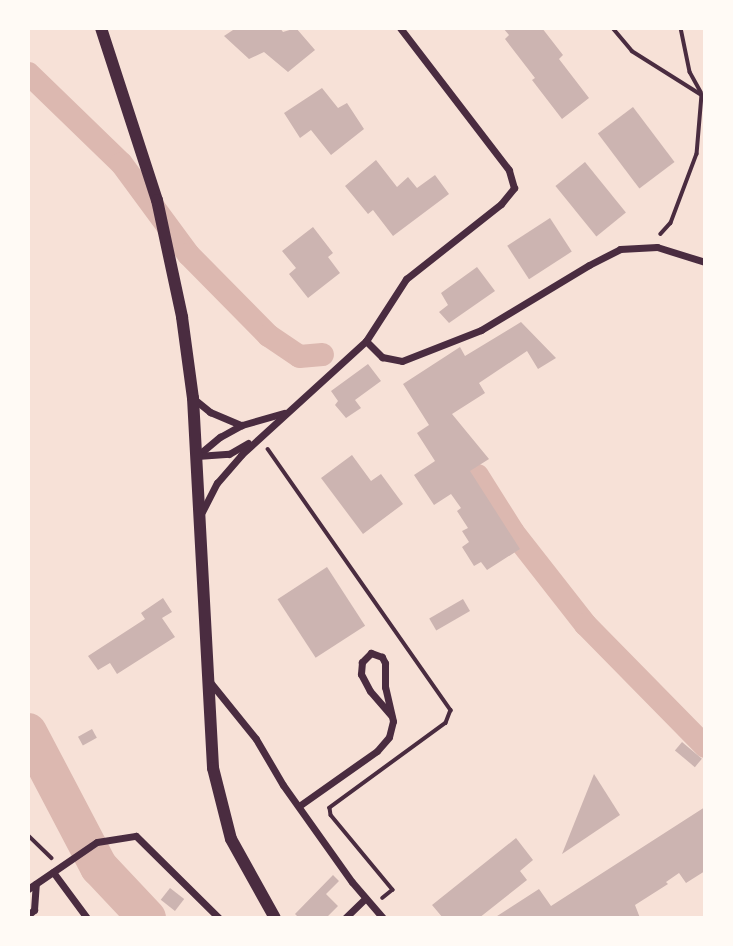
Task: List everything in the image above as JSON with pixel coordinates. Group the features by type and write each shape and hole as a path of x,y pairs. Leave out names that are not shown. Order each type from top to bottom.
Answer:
{"street":[{"path":"101,28 157,200 182,317 193,398 197,456 210,749 231,839 275,918"},
{"path":"199,520 226,471 366,341 406,279 501,204 514,188 509,170 400,28"},
{"path":"366,341 382,357 402,360 481,330 604,256 639,246 657,247 705,262"},
{"path":"193,398 210,412 242,425"},
{"path":"197,456 220,436 242,425 288,411"},
{"path":"197,456 229,454 264,434"},
{"path":"299,806 377,751 389,737 391,715 385,663 382,657 372,653 362,662 361,674 370,691 391,715"},
{"path":"206,676 256,739 299,806 365,899 383,918"},
{"path":"28,889 97,842 136,836 219,918"},
{"path":"53,872 87,918"},
{"path":"28,915 34,910 36,884"},
{"path":"345,918 365,899"}],"path":[{"path":"613,28 632,51 702,95"},
{"path":"639,246 659,235 671,222 696,154 702,95 690,72 681,28"},
{"path":"28,835 64,864"}],"building":[{"path":"236,28 280,28 283,32 296,28 315,50 288,72 264,52 249,59 224,36"},
{"path":"503,28 542,28 563,55 559,59 589,98 562,119 505,39 509,35"},
{"path":"322,88 338,108 347,103 364,129 331,155 311,130 300,138 284,113"},
{"path":"633,107 675,162 639,189 598,133"},
{"path":"376,160 397,187 408,177 417,188 435,175 449,194 393,236 373,210 368,214 345,186"},
{"path":"585,162 626,213 596,236 555,186"},
{"path":"550,218 572,252 529,279 507,246"},
{"path":"313,227 333,253 328,257 340,273 308,298 289,274 296,268 282,251"},
{"path":"477,267 495,291 449,323 439,312 448,305 441,293"},
{"path":"521,322 556,358 538,369 527,351 479,383 485,393 452,414 489,459 470,471 520,549 487,570 481,562 474,566 462,547 469,542 462,531 468,528 457,511 461,508 451,494 434,505 414,475 435,461 417,433 429,425 403,384 460,347 465,356"},
{"path":"368,364 381,381 355,400 361,408 346,418 335,405 338,401 331,391"},
{"path":"352,455 371,481 381,474 403,504 363,534 321,478"},
{"path":"327,567 365,626 316,658 278,599"},
{"path":"163,598 172,612 162,618 175,637 117,674 110,663 98,670 88,656 145,619 141,613"},
{"path":"463,599 470,611 436,631 429,618"},
{"path":"92,729 97,738 83,746 78,737"},
{"path":"682,742 702,759 695,767 675,750"},
{"path":"594,774 620,815 562,854"},
{"path":"705,807 705,871 686,883 679,873 666,882 668,884 635,905 640,918 494,918 539,889 551,906"},
{"path":"516,838 533,860 520,871 527,880 479,918 443,918 432,905"},
{"path":"333,875 339,881 326,894 338,906 326,918 299,918 295,914"},
{"path":"170,888 184,899 175,911 161,900"}],"waterway":[{"path":"28,73 121,163 188,254 268,335 299,356 322,354"},
{"path":"477,475 513,532 585,624 705,746"},
{"path":"28,732 99,867 147,918"}]}
